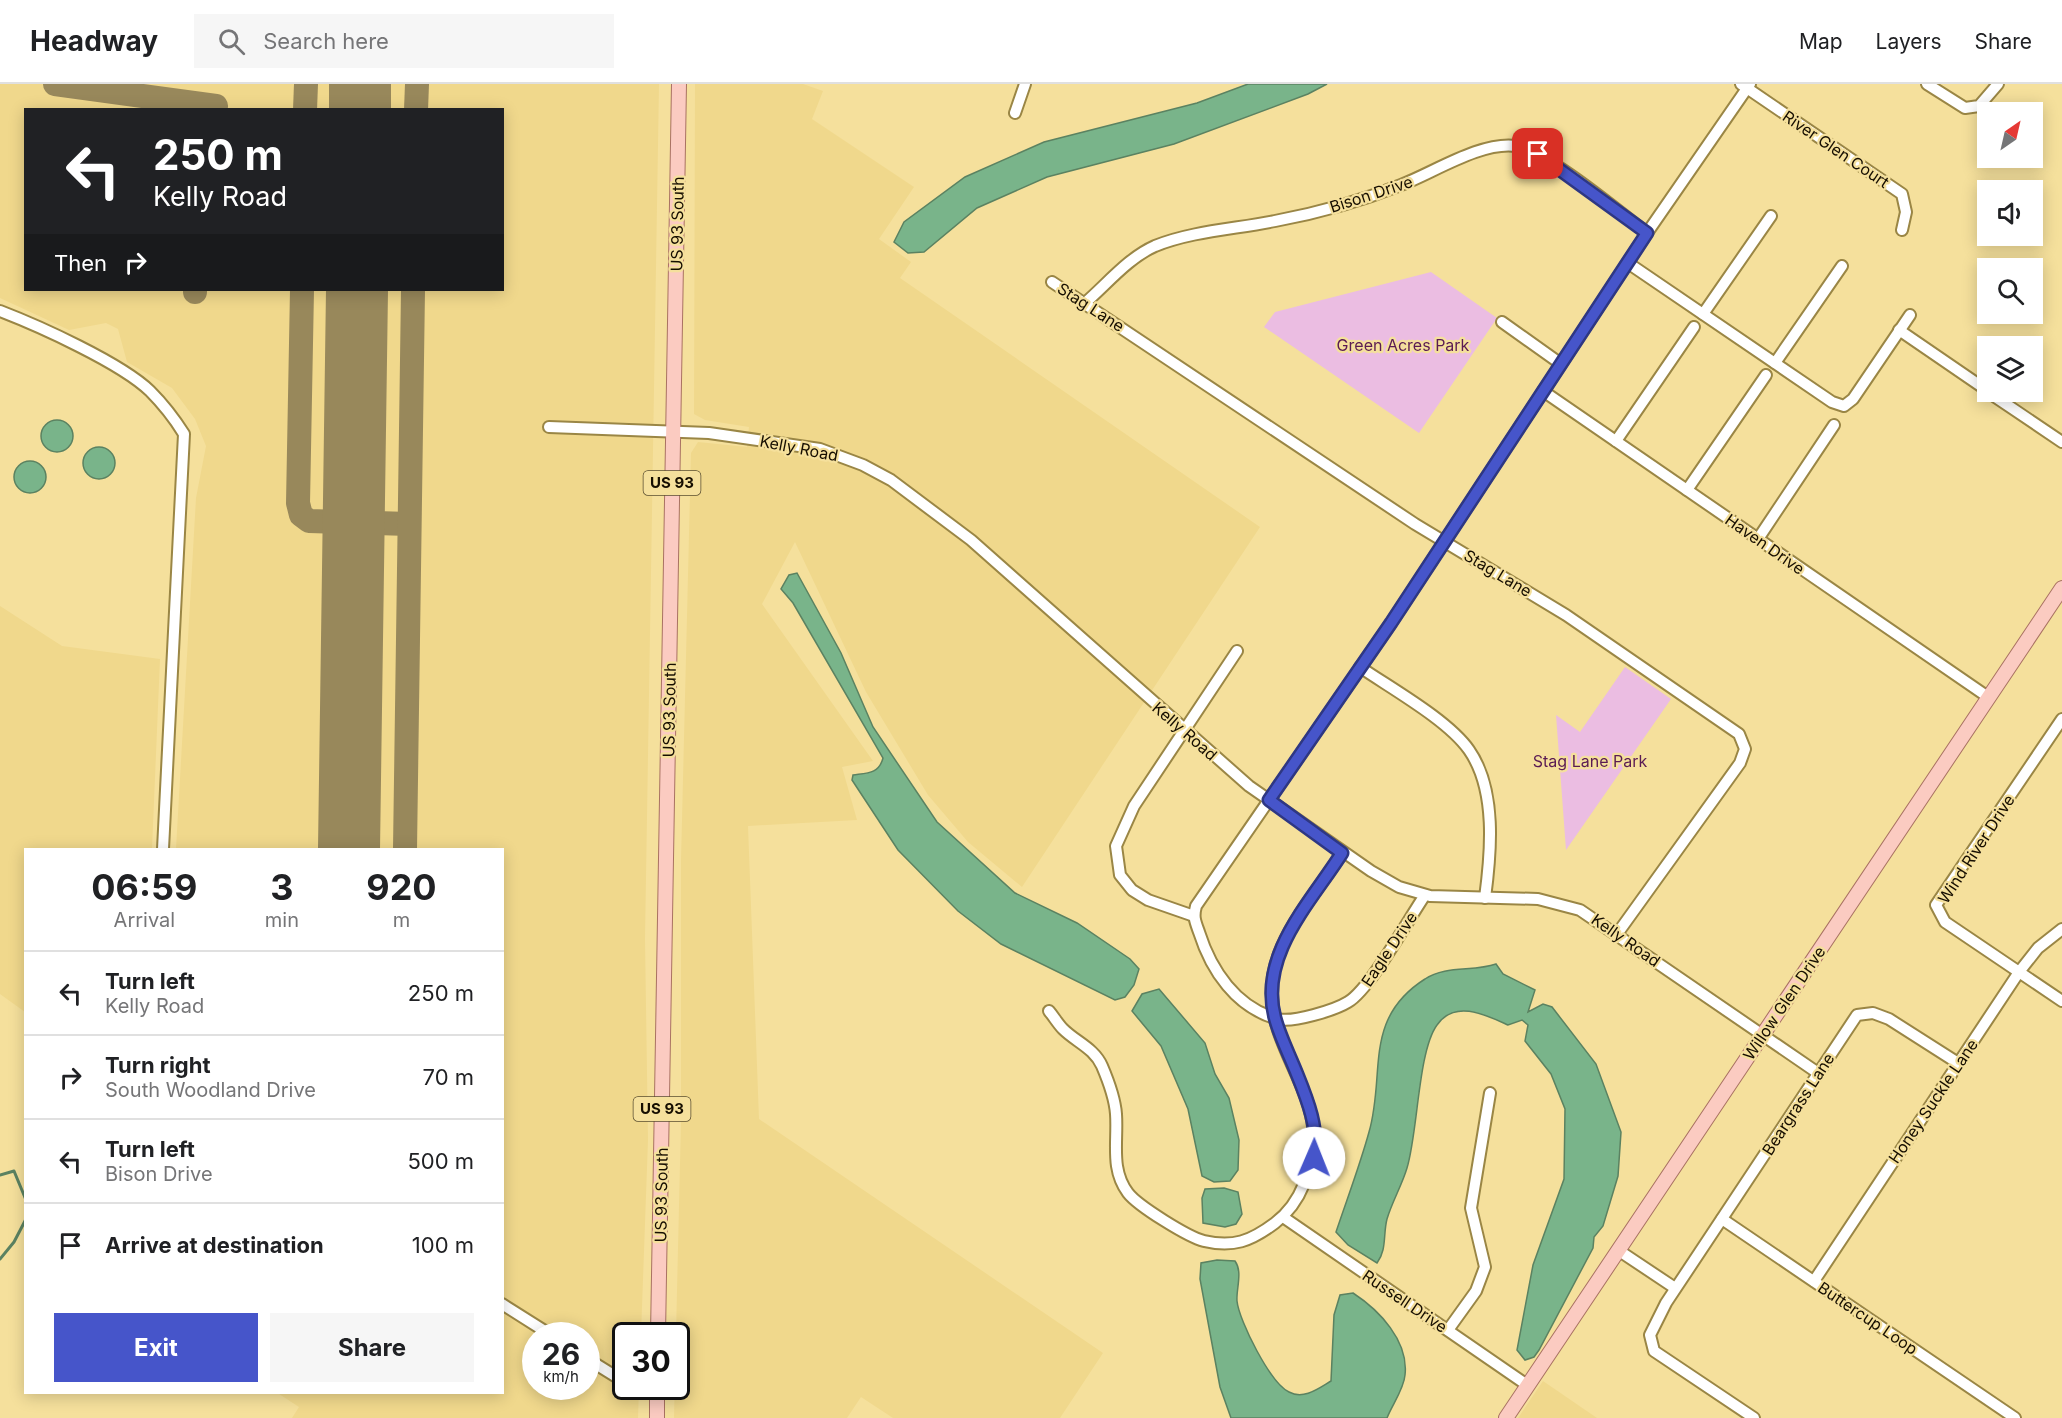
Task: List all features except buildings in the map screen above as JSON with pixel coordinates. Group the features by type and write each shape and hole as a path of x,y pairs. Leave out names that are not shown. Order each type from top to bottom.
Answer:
{"main road":[{"name":"US 93 South","path":"658,1322 679,84"},
{"name":"Willow Glen Drive","path":"1506,1418 2062,588"},
{"path":"657,1400 657,1418"}],"street":[{"path":"1015,113 1025,84"},
{"path":"1927,84 1965,108 1979,106 1998,84"},
{"path":"1237,651 1128,816 1118,837 1115,856 1120,875 1132,890 1148,900 1194,916 1196,906 1360,667 1746,85"},
{"name":"River Glen Court","path":"1746,85 1902,194 1906,212 1902,230"},
{"name":"Bison Drive","path":"1085,303 1133,260 1156,246 1198,234 1285,219 1352,202 1414,180 1480,151 1503,146 1527,149 1544,158 1647,233"},
{"path":"1703,314 1771,216"},
{"path":"1628,263 1832,402 1844,406 1852,399 1910,315"},
{"path":"1775,363 1842,266"},
{"name":"Stag Lane","path":"1052,282 1444,541 1566,615 1732,728 1744,741 1744,756 1740,763 1617,934"},
{"path":"0,311 122,371 148,389 168,410 184,434 163,848"},
{"path":"1502,322 1561,363"},
{"path":"1616,441 1694,327"},
{"path":"1899,330 1977,383"},
{"path":"1687,490 1766,375"},
{"name":"Haven Drive","path":"1543,391 1988,697"},
{"path":"2004,402 2062,442"},
{"path":"1758,539 1834,425"},
{"name":"Kelly Road","path":"549,427 673,429 820,449 849,458 877,472 971,540 1184,731 1269,800 1342,853 1385,880 1425,895 1445,898 1538,899 1566,905 1593,917 1762,1036 1818,1072"},
{"path":"1360,667 1445,726 1462,742 1475,760 1483,780 1488,811 1489,859 1485,898"},
{"name":"Wind River Drive","path":"2062,719 1936,905 1945,922 2062,1001"},
{"path":"1049,1011 1063,1029 1090,1049 1102,1065 1116,1110 1116,1169 1129,1194 1189,1237 1222,1246 1243,1242 1283,1217 1297,1199 1311,1169 1316,1136 1305,1095 1275,1017 1272,985 1282,945 1342,853"},
{"name":"Eagle Drive","path":"1194,916 1206,957 1223,982 1244,1001 1275,1017 1287,1019 1323,1013 1354,998 1365,987 1425,895"},
{"name":"Honey Suckle Lane","path":"1814,1281 2019,972 2038,948 2062,929"},
{"name":"Beargrass Lane","path":"1675,1288 1857,1015 1873,1013 1889,1019 1958,1064"},
{"path":"1448,1330 1476,1292 1485,1267 1471,1208 1490,1093"},
{"name":"Russell Drive","path":"1283,1217 1527,1385"},
{"name":"Buttercup Loop","path":"1722,1219 2015,1418"},
{"path":"1618,1250 1675,1288 1652,1329 1650,1341 1654,1351 1754,1418"},
{"path":"504,1305 530,1322"}],"shaded area":[{"path":"0,84 659,84 645,939 648,1140 641,1322 612,1322 612,1400 639,1400 638,1418 292,1418 299,1407 279,1394 504,1394 504,848 176,848 196,498 206,446 195,419 172,388 127,362 118,329 106,323 69,330 0,298"},
{"path":"695,84 803,84 823,91 812,119 914,187 879,239 911,262 900,278 1260,527 1022,887 968,842 928,795 866,692 795,542 762,604 873,761 842,767 857,820 748,826 759,1119 1103,1353 1060,1418 893,1418 861,1397 847,1418 674,1418 674,1400 690,1400 690,1322 676,1322 681,1122 681,861 691,453 698,442 747,447 749,427 705,420 694,414"},
{"path":"1248,84 1327,84 1308,94 1174,144 1047,177 977,208 924,252 908,253 894,242 904,222 965,177 1044,142 1197,103"},
{"path":"57,420 68,425 73,436 68,447 57,452 46,447 41,436 46,425"},
{"path":"99,447 110,452 115,463 110,474 99,479 88,474 83,463 88,452"},
{"path":"30,461 41,466 46,477 41,488 30,493 19,488 14,477 19,466"},
{"path":"797,573 841,653 873,727 937,822 1015,893 1077,923 1130,959 1139,969 1134,985 1125,997 1115,1000 1001,944 958,911 898,850 852,780 853,775 875,770 883,758 793,603 781,589 789,575"},
{"path":"0,606 62,646 160,659 152,848 24,848 24,1011 0,994"},
{"path":"1496,964 1503,974 1535,990 1528,1012 1543,1004 1552,1007 1596,1064 1621,1132 1618,1176 1603,1226 1594,1237 1593,1248 1539,1350 1534,1357 1525,1360 1517,1350 1533,1265 1564,1179 1565,1109 1551,1074 1525,1041 1528,1025 1522,1020 1508,1025 1481,1014 1462,1011 1444,1017 1431,1037 1426,1053 1411,1153 1387,1219 1384,1247 1377,1263 1348,1245 1336,1232 1369,1132 1374,1110 1380,1049 1384,1030 1392,1012 1405,995 1433,975 1451,970"},
{"path":"1159,989 1205,1043 1215,1074 1229,1098 1239,1140 1238,1170 1230,1181 1214,1182 1202,1176 1188,1109 1161,1046 1132,1011 1142,994"},
{"path":"1224,1188 1238,1192 1242,1214 1236,1224 1225,1227 1203,1223 1202,1198 1205,1189"},
{"path":"1217,1260 1235,1261 1239,1270 1237,1301 1243,1323 1265,1365 1282,1387 1295,1394 1306,1394 1331,1381 1334,1315 1340,1295 1353,1293 1373,1308 1397,1339 1405,1362 1402,1386 1387,1418 1231,1418 1220,1387 1200,1279 1201,1263"},
{"path":"1543,1381 1597,1418 1518,1418"}],"green space":[{"name":"Green Acres Park","path":"1431,272 1497,318 1419,433 1264,327 1275,312"},
{"name":"Stag Lane Park","path":"1625,667 1671,699 1566,850 1556,715 1580,732"}],"waterway":[{"path":"0,1175 14,1171 24,1195"},
{"path":"0,1259 14,1242 24,1223"}],"taxiway":[{"path":"55,84 216,106"},
{"path":"305,108 306,84"},
{"path":"416,108 417,84"},
{"path":"302,291 298,503 301,515 309,521 409,524"},
{"path":"405,848 413,291"}],"runway":[{"path":"360,84 360,108"},
{"path":"349,848 357,291"}],"route":[{"path":"1314,1158 1316,1147 1314,1124 1275,1017 1272,985 1282,945 1342,853 1269,800 1391,623 1647,233 1538,154"}]}
